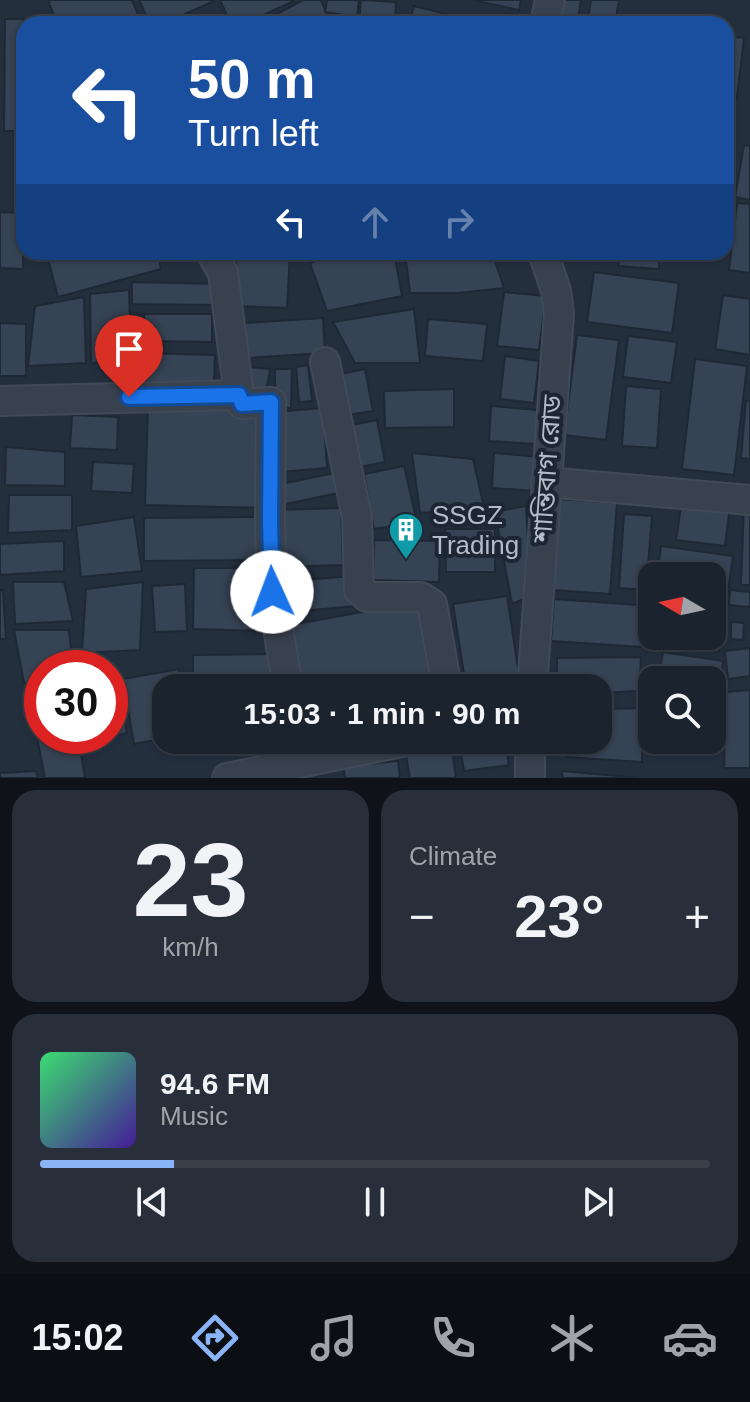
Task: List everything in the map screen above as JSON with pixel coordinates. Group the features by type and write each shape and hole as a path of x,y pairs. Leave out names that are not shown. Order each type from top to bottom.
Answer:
{"street":[{"path":"216,260 223,273 242,404 271,402 272,592 286,674"},
{"name":"শান্তিবাগ রোড","path":"533,674 559,314 556,291 546,260"},
{"path":"325,362 357,517 359,590 367,597 421,597 432,604 444,674"},
{"path":"0,401 239,395"},
{"path":"546,482 750,500"},
{"path":"227,778 287,754"},
{"path":"530,754 530,778"}],"building":[{"path":"48,0 132,0 139,16 54,16"},
{"path":"139,0 214,1 181,16 146,16"},
{"path":"220,0 294,0 261,16 227,16"},
{"path":"303,0 321,0 328,16 273,16"},
{"path":"327,0 359,0 357,16 325,12"},
{"path":"361,0 396,2 395,16 360,16"},
{"path":"473,0 521,0 519,10"},
{"path":"558,0 581,0 578,16 555,16"},
{"path":"591,0 619,0 616,16 588,16"},
{"path":"414,6 454,16 411,16"},
{"path":"5,19 16,19 16,131 4,131"},
{"path":"734,37 744,38 737,98 734,98"},
{"path":"744,145 750,146 750,200 735,197"},
{"path":"737,203 750,204 750,273 729,270 730,260 734,260"},
{"path":"0,212 16,213 16,260 23,260 23,269 0,268"},
{"path":"48,260 159,260 161,269 58,297"},
{"path":"236,260 290,260 287,308 234,306"},
{"path":"320,260 395,260 402,296 327,311 310,263"},
{"path":"406,260 495,260 504,288 458,293 410,293"},
{"path":"619,260 659,260 659,269 618,266"},
{"path":"594,272 679,283 672,333 587,322"},
{"path":"132,282 217,284 217,305 132,304"},
{"path":"129,290 131,359 91,363 90,294"},
{"path":"504,292 546,296 539,350 497,346"},
{"path":"723,295 750,299 750,355 715,349"},
{"path":"84,297 86,363 28,366 35,306"},
{"path":"414,309 420,363 355,363 333,322"},
{"path":"144,314 212,314 212,342 143,341"},
{"path":"323,318 325,353 247,358 245,323"},
{"path":"428,319 487,324 483,361 425,356"},
{"path":"0,323 26,324 26,376 0,376"},
{"path":"577,335 619,340 606,440 564,435"},
{"path":"628,336 677,342 671,383 623,377"},
{"path":"142,353 215,355 214,383 141,382"},
{"path":"505,356 539,361 534,403 500,399"},
{"path":"695,359 747,366 734,475 682,469"},
{"path":"308,365 312,401 299,402 296,367"},
{"path":"249,367 270,369 265,400 245,397"},
{"path":"275,369 292,369 291,408 275,408"},
{"path":"365,369 373,411 347,415 340,374"},
{"path":"626,386 661,389 657,448 622,446"},
{"path":"454,389 454,427 385,428 384,391"},
{"path":"746,401 750,401 750,459 741,458"},
{"path":"148,405 265,408 263,508 145,505"},
{"path":"491,406 538,410 536,444 489,441"},
{"path":"323,408 327,468 280,472 275,412"},
{"path":"72,415 118,417 117,450 70,448"},
{"path":"377,420 385,462 360,467 352,425"},
{"path":"6,447 65,452 65,486 5,485"},
{"path":"412,453 473,459 484,507 420,513"},
{"path":"494,453 541,457 538,491 492,488"},
{"path":"93,462 134,464 132,493 91,491"},
{"path":"404,466 417,522 374,529 364,474"},
{"path":"334,473 338,493 281,505 277,485"},
{"path":"9,495 72,495 72,530 8,533"},
{"path":"560,499 617,503 610,594 553,590"},
{"path":"682,500 730,506 725,546 676,540"},
{"path":"744,504 750,505 750,585 741,585"},
{"path":"526,506 531,596 512,604 495,512"},
{"path":"341,508 343,565 277,567 276,510"},
{"path":"624,514 652,516 648,562 638,562 638,589 619,588"},
{"path":"134,517 142,571 81,577 76,526"},
{"path":"258,517 258,560 144,561 144,518"},
{"path":"445,529 495,529 495,572 446,572"},
{"name":"SSGZ Trading","path":"374,540 440,541 439,582 373,580"},
{"path":"64,541 64,571 0,575 0,544"},
{"path":"661,546 733,556 726,607 726,562 659,562"},
{"path":"194,568 264,568 263,631 193,629"},
{"path":"354,576 357,606 290,612 287,581"},
{"path":"13,582 64,582 73,621 15,624"},
{"path":"143,582 140,650 82,650 86,589"},
{"path":"185,584 187,631 155,632 152,586"},
{"path":"0,590 3,590 6,639 0,639"},
{"path":"730,590 750,592 750,607 729,605"},
{"path":"507,596 519,674 464,674 453,604"},
{"path":"554,599 638,605 638,647 551,641"},
{"path":"418,602 430,674 299,674 290,625"},
{"path":"731,622 744,623 743,640 731,639"},
{"path":"14,630 69,630 71,650 24,650 24,683"},
{"path":"750,648 750,676 728,679 725,651"},
{"path":"663,652 723,661 722,666 660,666"},
{"path":"274,654 274,674 193,674 193,655"},
{"path":"641,657 638,691 612,692 612,674 557,674 557,658"},
{"path":"179,669 180,674 152,674 152,741 134,744 128,709 128,678"},
{"path":"750,690 750,768 724,768 726,692"},
{"path":"638,708 638,754 642,754 642,762 567,757 567,754 612,754 612,709"},
{"path":"40,754 81,754 85,778 45,778"},
{"path":"453,754 456,778 410,778 406,756"},
{"path":"461,754 507,754 509,765 464,771"},
{"path":"398,761 400,778 345,778 343,766"},
{"path":"36,771 38,778 0,778 0,773"},
{"path":"562,771 639,778 563,778"}],"place":[{"name":"SSGZ Trading","path":"406,561"}],"route":[{"path":"129,397 239,395 242,404 271,402 272,592"}]}
